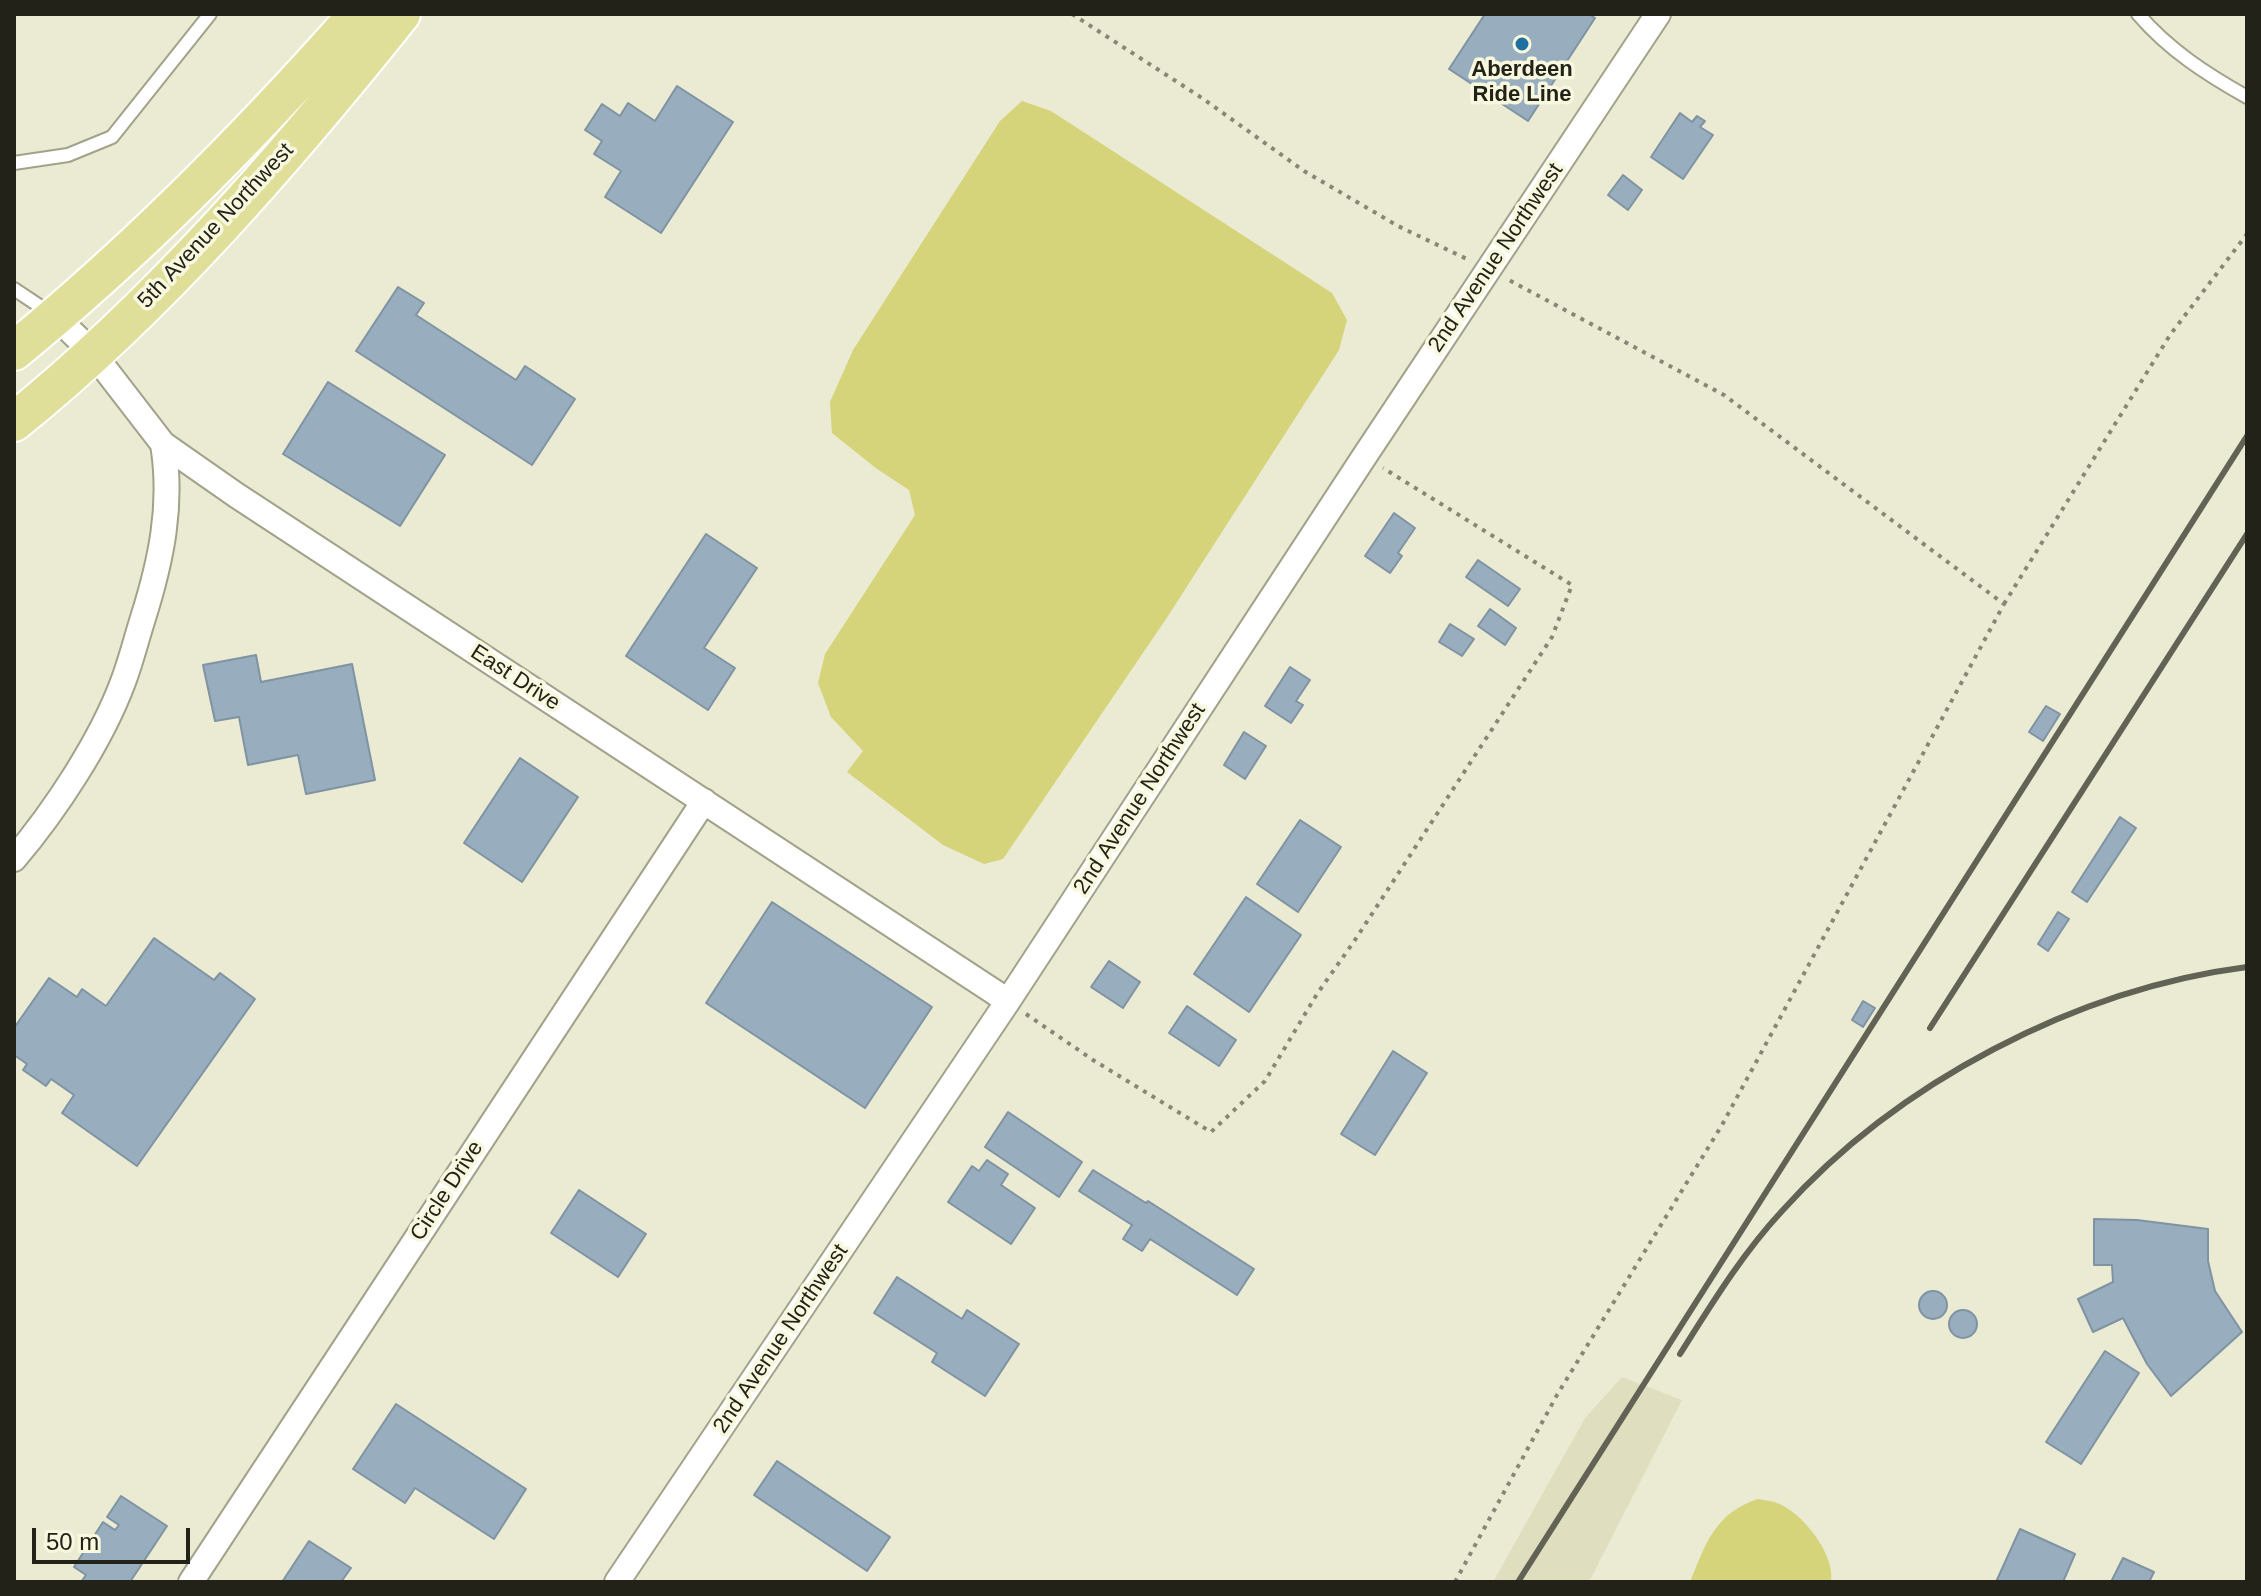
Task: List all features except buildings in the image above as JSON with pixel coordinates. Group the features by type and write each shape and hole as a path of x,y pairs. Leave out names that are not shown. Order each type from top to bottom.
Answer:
{"main road":[{"name":"5th Avenue Northwest","path":"14,351 56,317 176,205 358,14"},
{"name":"5th Avenue Northwest","path":"14,422 176,272 262,180 401,14"}],"street":[{"name":"2nd Avenue Northwest","path":"617,1582 1008,1001 1652,16"},
{"name":"East Drive","path":"56,317 92,352 163,444 263,513 1008,1001"},
{"path":"14,859 36,834 98,736 122,684 157,573 167,516 168,475 163,444"},
{"name":"Circle Drive","path":"191,1582 704,801"}],"lane":[{"path":"14,163 68,155 112,137 210,14"},
{"path":"2138,14 2166,44 2211,77 2247,97"},
{"path":"14,289 56,317"}],"path":[{"path":"1072,14 1202,98 1304,171 1398,226 1488,269 1724,395 2004,604"},
{"path":"1455,1582 1557,1395 1722,1125 2004,604 2170,335 2247,234"},
{"path":"1008,1001 1093,1060 1211,1132 1265,1081 1317,994 1552,637 1572,585 1364,457"}],"shaded area":[{"path":"1022,101 1051,111 1332,293 1347,320 1339,350 1166,619 1003,859 984,864 943,845 847,772 863,751 831,717 818,683 825,654 915,515 909,490 832,433 830,402 853,350 1000,121"},
{"path":"1622,1377 1682,1400 1589,1582 1493,1582 1585,1418"},
{"path":"1758,1499 1787,1508 1806,1525 1823,1548 1831,1571 1831,1582 1690,1582 1707,1542 1722,1521 1731,1512"}],"railway":[{"path":"1518,1582 2247,436"},
{"path":"1930,1028 2247,534"},
{"path":"1680,1354 1740,1262 1782,1211 1828,1165 1879,1122 1935,1083 1994,1049 2055,1020 2118,996 2247,967"}],"place":[{"name":"Aberdeen Ride Line","path":"1522,44"}]}
